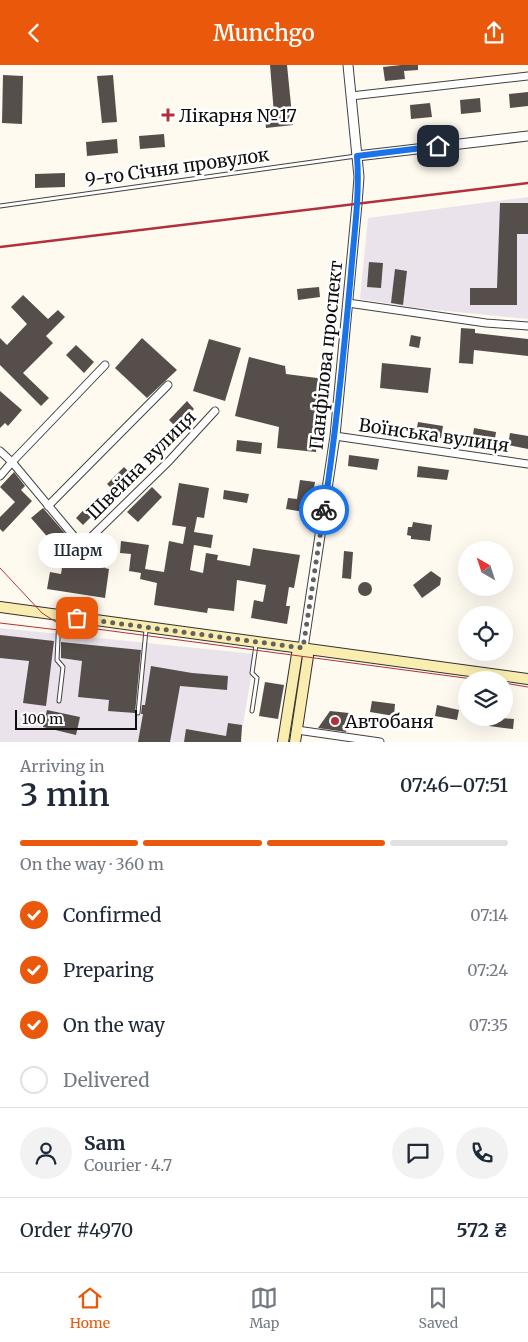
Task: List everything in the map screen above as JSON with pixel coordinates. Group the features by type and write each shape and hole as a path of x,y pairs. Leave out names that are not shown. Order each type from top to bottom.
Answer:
{"main road":[{"path":"0,607 257,642 300,651 528,679"},
{"path":"295,742 308,656 300,651"},
{"name":"Панфілова проспект","path":"283,742 300,651"}],"street":[{"name":"Панфілова проспект","path":"300,651 335,436 359,177 348,65"},
{"path":"351,96 528,76"},
{"path":"357,156 528,135"},
{"path":"348,303 486,323 528,326"},
{"path":"0,476 105,365"},
{"name":"Швейна вулиця","path":"48,506 168,385"},
{"name":"Швейна вулиця","path":"0,451 12,462 82,546 169,461 215,411"},
{"name":"Воїнська вулиця","path":"335,436 528,464"},
{"path":"297,730 354,740 380,742"}],"lane":[{"name":"9-го Січня провулок","path":"0,206 357,156"},
{"path":"59,615 57,660 63,667 59,701"},
{"path":"138,713 146,627"},
{"path":"252,711 257,678 252,673 257,642"}],"shaded area":[{"path":"528,197 528,319 417,308 360,299 368,218"},
{"path":"0,628 255,654 240,742 0,742"}],"building":[{"path":"270,65 287,65 293,125 266,128 265,115 274,114"},
{"path":"418,65 418,70 404,71 405,79 385,81 383,67"},
{"path":"3,75 23,76 22,124 2,123"},
{"path":"113,75 117,122 102,123 97,76"},
{"path":"528,92 528,106 510,108 509,94"},
{"path":"480,98 481,112 461,114 460,100"},
{"path":"430,103 432,117 411,119 410,105"},
{"path":"164,134 165,147 140,149 139,136"},
{"path":"117,139 118,153 87,156 86,142"},
{"path":"65,173 65,187 35,188 35,174"},
{"path":"500,203 528,203 528,234 517,234 517,305 470,305 470,288 497,288"},
{"path":"369,262 383,263 381,288 367,287"},
{"path":"395,269 407,271 403,305 391,303"},
{"path":"319,287 320,297 298,300 297,289"},
{"path":"23,295 48,319 58,310 65,317 46,336 53,343 23,373 49,398 41,406 0,365 0,338 7,345 27,324 11,307"},
{"path":"461,328 475,329 475,333 528,339 528,356 474,350 473,364 459,363"},
{"path":"411,335 421,337 419,348 409,346"},
{"path":"142,338 177,370 147,398 115,368"},
{"path":"209,339 241,348 225,401 193,391"},
{"path":"76,345 94,362 84,373 66,355"},
{"path":"249,357 285,366 286,374 325,379 316,452 277,448 279,427 235,416"},
{"path":"382,363 431,368 428,393 380,388"},
{"path":"0,391 22,410 8,426 5,423 0,428"},
{"path":"187,401 194,409 176,427 169,420"},
{"path":"418,422 443,426 441,438 416,433"},
{"path":"474,428 496,432 494,445 472,441"},
{"path":"510,433 528,436 528,449 508,445"},
{"path":"237,440 262,443 261,454 236,451"},
{"path":"349,455 379,459 377,470 348,466"},
{"path":"418,466 449,470 447,480 417,477"},
{"path":"124,467 133,476 116,493 107,484"},
{"path":"14,472 25,486 21,490 32,501 3,532 0,529 0,517 15,502 0,487"},
{"path":"300,480 315,482 310,513 286,509 288,498 297,499"},
{"path":"179,483 209,488 204,518 197,517 194,532 213,535 211,548 194,545 190,570 203,573 206,553 218,555 217,560 250,566 253,548 300,555 294,588 289,587 286,606 290,606 287,624 251,618 254,600 263,602 266,585 237,580 234,611 208,608 207,613 154,605 157,583 140,579 141,573 129,571 131,554 120,553 121,541 149,545 145,569 164,572 169,541 183,544 186,527 172,525"},
{"path":"152,487 162,497 138,522 127,512"},
{"path":"224,490 249,494 247,503 223,499"},
{"path":"91,502 99,509 83,525 76,518"},
{"path":"43,508 70,539 58,549 31,518"},
{"path":"413,522 432,525 430,541 411,539 411,536 407,535 408,527 412,527"},
{"path":"86,550 107,552 105,568 109,569 105,598 47,589 50,572 61,574 63,561 83,564"},
{"path":"344,551 353,552 351,579 342,578"},
{"path":"431,571 441,578 440,585 422,598 413,585"},
{"path":"365,582 370,584 372,589 370,594 365,596 360,594 358,589 360,584"},
{"path":"0,635 54,641 46,706 23,703 29,661 0,658"},
{"path":"61,642 141,650 135,713 108,711 109,700 78,697 82,661 61,658"},
{"path":"151,666 192,673 228,676 227,690 180,686 170,742 138,742 143,714 141,714 142,705 145,705"},
{"path":"265,682 284,685 278,719 259,716"},
{"path":"372,701 395,704 394,716 370,712"},
{"path":"437,705 458,710 457,720 435,716"},
{"path":"47,710 80,717 76,735 43,727"},
{"name":"Автобаня","path":"330,711 349,713 346,732 318,728"},
{"path":"514,719 513,729 489,726 513,726"},
{"path":"228,723 242,725 241,742 184,742 186,729 226,736"}],"tram line":[{"path":"0,568 42,613 59,624 458,677"},
{"path":"0,623 67,631"},
{"path":"513,684 528,687"}],"railway":[{"path":"0,247 528,183"}],"way so far":[{"path":"77,618 303,648 324,510"}],"place":[{"name":"Лікарня №17","path":"168,115"},
{"name":"Шарм","path":"77,618"},
{"name":"Автобаня","path":"335,721"}],"route":[{"path":"324,510 335,436 348,303 359,177 357,156 438,146"}]}
